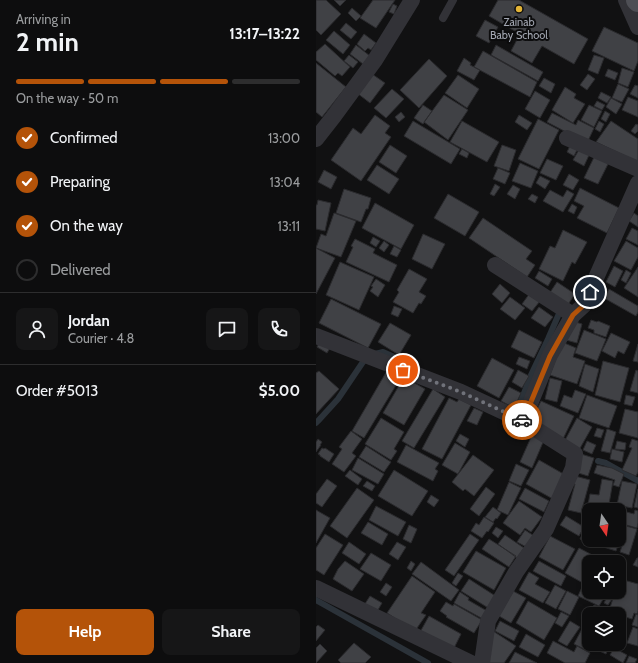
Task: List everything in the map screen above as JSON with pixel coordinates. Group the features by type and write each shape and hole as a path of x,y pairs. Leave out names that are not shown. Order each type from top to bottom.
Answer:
{"street":[{"path":"316,139 375,60 412,0"},
{"path":"626,0 638,28"},
{"path":"567,138 638,169"},
{"path":"523,421 550,356 573,315 584,305 638,183"},
{"path":"495,265 573,315"},
{"path":"316,336 461,392 523,421 575,454 573,468 546,529 516,572 488,620 482,663"},
{"path":"316,588 472,663"}],"lane":[{"path":"443,18 453,0"}],"building":[{"path":"316,0 326,0 341,14 321,35 316,30"},
{"path":"334,0 346,0 340,6"},
{"path":"373,0 395,0 376,28 360,18"},
{"path":"498,0 519,0 588,39 574,64 542,46 532,63 511,51 520,34 489,16"},
{"path":"393,4 397,6 394,14 389,12"},
{"path":"352,8 361,16 356,21 348,13"},
{"path":"485,20 498,27 489,43 476,36"},
{"path":"346,23 357,32 351,39 340,30"},
{"path":"604,27 638,43 638,61 634,71 592,51"},
{"path":"334,31 350,45 343,54 326,40"},
{"path":"364,34 376,43 371,50 368,48 365,51 357,44"},
{"path":"325,44 350,67 342,76 338,73 335,76 316,60 316,52"},
{"path":"356,45 370,56 363,64 350,54"},
{"path":"496,45 543,72 538,81 491,55"},
{"path":"483,51 537,82 530,97 474,67"},
{"path":"349,55 358,62 353,68 344,61"},
{"path":"594,55 604,58 598,74 588,70"},
{"path":"464,58 471,63 470,65 480,70 474,80 457,71"},
{"path":"429,59 447,76 419,108 400,90"},
{"path":"316,63 346,87 322,117 316,112"},
{"path":"622,68 634,72 628,87 618,83"},
{"path":"608,69 618,73 615,80 605,76"},
{"path":"372,74 385,83 370,103 357,93"},
{"path":"588,74 595,79 587,90 580,85"},
{"path":"458,75 479,89 467,108 445,93"},
{"path":"544,78 555,84 551,93 539,86"},
{"path":"618,84 629,89 622,102 612,98"},
{"path":"635,85 638,86 638,98 630,94"},
{"path":"565,87 576,94 574,98 585,104 573,123 552,110"},
{"path":"392,89 404,99 386,118 374,108"},
{"path":"535,91 550,100 540,118 525,109"},
{"path":"601,92 611,97 607,103 598,98"},
{"path":"444,95 468,110 448,140 424,122"},
{"path":"628,97 638,101 638,117 622,110"},
{"path":"611,98 622,104 616,114 606,107"},
{"path":"597,101 605,105 602,110 594,106"},
{"path":"423,105 432,111 423,124 414,118"},
{"path":"589,105 602,111 594,127 581,120"},
{"path":"605,111 610,114 606,122 601,119"},
{"path":"401,112 405,117 399,122 395,117"},
{"path":"552,113 576,125 578,120 594,128 587,143 547,122"},
{"path":"375,115 390,126 385,133 391,137 361,181 331,160 353,128 361,134"},
{"path":"519,115 532,123 527,130 515,122"},
{"path":"538,119 559,130 539,169 518,159"},
{"path":"413,121 460,149 451,164 404,136"},
{"path":"462,121 499,142 487,162 450,142"},
{"path":"599,121 604,124 600,132 595,129"},
{"path":"611,121 638,139 638,162 596,142"},
{"path":"636,124 638,125 638,131 635,134 631,131"},
{"path":"571,144 578,148 574,156 567,152"},
{"path":"390,145 407,156 396,173 379,162"},
{"path":"502,145 516,150 509,171 494,166"},
{"path":"580,148 590,153 584,166 573,160"},
{"path":"462,149 469,153 467,158 459,154"},
{"path":"597,151 611,158 598,184 584,178"},
{"path":"547,159 563,166 556,180 540,173"},
{"path":"520,163 538,171 531,188 512,181"},
{"path":"377,165 399,179 389,194 367,180"},
{"path":"498,168 510,173 505,184 493,179"},
{"path":"324,170 337,177 331,189 318,182"},
{"path":"569,174 579,180 573,190 563,185"},
{"path":"540,176 550,181 545,189 536,183"},
{"path":"495,184 500,187 494,196 490,194"},
{"path":"513,185 520,189 515,199 507,194"},
{"path":"580,188 619,208 607,233 577,218 584,206 574,201"},
{"path":"344,189 371,198 368,209 366,209 361,222 336,213"},
{"path":"550,190 563,197 567,190 574,194 563,212 543,201"},
{"path":"448,194 479,212 465,236 434,218"},
{"path":"532,194 538,197 535,203 528,199"},
{"path":"318,200 331,203 325,231 316,229 316,205"},
{"path":"375,203 414,225 401,249 362,228"},
{"path":"572,204 577,207 574,214 568,211"},
{"path":"334,213 356,221 341,257 316,248 321,234 326,236"},
{"path":"634,213 638,216 638,227 629,221"},
{"path":"483,218 532,251 526,259 535,265 527,277 469,238"},
{"path":"632,228 638,231 638,245 626,239"},
{"path":"563,230 587,242 575,264 572,262 563,281 539,269 550,246 555,248"},
{"path":"423,234 445,244 432,269 412,259"},
{"path":"373,237 380,241 376,247 370,243"},
{"path":"355,239 375,249 373,253 397,265 389,282 346,262"},
{"path":"384,241 389,245 384,252 379,248"},
{"path":"626,241 638,248 638,257 631,270 614,261"},
{"path":"394,246 401,250 397,257 390,254"},
{"path":"316,248 335,258 316,294"},
{"path":"340,262 374,277 359,310 326,295"},
{"path":"614,266 623,271 615,287 606,282"},
{"path":"638,267 638,297 624,288"},
{"path":"409,269 427,279 419,292 426,296 421,304 419,303 413,313 393,302 399,292 397,290"},
{"path":"626,270 631,273 626,283 621,280"},
{"path":"539,271 552,279 548,286 535,278"},
{"path":"376,279 385,285 378,297 370,291 373,287 371,286"},
{"path":"557,282 575,294 565,309 547,297"},
{"path":"500,284 510,293 502,303 492,294"},
{"path":"609,289 638,306 636,316 604,298"},
{"path":"530,293 540,301 532,311 522,304"},
{"path":"510,297 525,308 515,320 500,309"},
{"path":"331,299 381,324 368,348 319,323"},
{"path":"394,306 402,309 398,317 391,314"},
{"path":"539,307 553,317 545,327 531,318"},
{"path":"591,320 610,326 606,337 594,333 594,330 588,328"},
{"path":"572,321 582,324 577,343 566,340"},
{"path":"390,323 411,335 399,355 378,342"},
{"path":"519,330 542,342 534,358 511,347"},
{"path":"584,330 606,339 597,361 575,353"},
{"path":"611,333 630,342 624,354 618,351 615,358 602,351"},
{"path":"321,340 331,346 327,353 317,347"},
{"path":"562,342 576,348 573,357 585,361 577,384 550,375"},
{"path":"638,344 638,362 633,361"},
{"path":"519,357 530,361 527,369 516,364"},
{"path":"492,358 514,370 499,398 477,386"},
{"path":"603,361 629,368 620,402 595,395"},
{"path":"585,364 599,369 593,392 579,386"},
{"path":"388,369 401,377 364,438 352,431"},
{"path":"518,370 529,376 522,388 512,382"},
{"path":"636,370 638,371 638,393 630,391"},
{"path":"319,371 339,389 316,414 316,373"},
{"path":"404,377 425,389 404,425 383,413"},
{"path":"550,378 562,381 557,402 545,399"},
{"path":"509,387 521,393 514,408 501,401"},
{"path":"433,389 445,397 414,448 402,441"},
{"path":"575,390 586,394 578,413 560,406 564,395 572,398"},
{"path":"587,395 617,406 609,428 579,418"},
{"path":"626,395 635,397 632,406 624,404"},
{"path":"449,398 457,402 459,399 471,405 442,459 422,449"},
{"path":"541,401 574,416 563,439 533,425 539,410 537,409"},
{"path":"474,408 483,412 477,425 467,421"},
{"path":"625,409 638,412 638,438 619,433"},
{"path":"381,418 404,432 394,449 397,451 391,460 365,444"},
{"path":"577,418 592,427 579,450 564,442"},
{"path":"597,428 604,430 601,438 594,436"},
{"path":"607,429 616,432 610,453 601,451"},
{"path":"351,431 362,439 352,453 356,456 344,472 332,464 342,449 339,447"},
{"path":"460,434 469,439 465,447 456,441"},
{"path":"532,435 544,440 532,468 520,462"},
{"path":"318,439 322,442 316,452 316,442"},
{"path":"632,439 638,441 638,472 636,476 622,470 632,448 629,447"},
{"path":"587,441 596,445 592,454 583,450"},
{"path":"617,441 626,443 625,450 615,449"},
{"path":"455,443 470,452 458,474 442,465"},
{"path":"406,445 439,463 435,469 438,471 433,481 397,462"},
{"path":"366,446 391,462 384,472 359,457"},
{"path":"322,448 325,448 334,454 329,462 318,454"},
{"path":"612,449 624,452 622,462 610,459"},
{"path":"581,454 594,458 588,476 575,472"},
{"path":"473,455 494,470 474,496 465,489 463,491 452,482"},
{"path":"358,458 384,474 378,484 352,470"},
{"path":"539,460 567,476 553,499 526,484"},
{"path":"516,464 529,470 521,486 509,481"},
{"path":"597,465 612,468 624,474 619,487 613,485 615,480 594,473"},
{"path":"350,470 362,479 358,485 345,476"},
{"path":"394,470 428,491 412,516 378,496"},
{"path":"575,476 590,480 584,503 582,503 581,513 568,510 575,484 572,484"},
{"path":"327,479 337,486 322,507 316,503 316,494"},
{"path":"602,479 613,481 609,503 588,503 590,494 599,495"},
{"path":"367,481 375,486 372,491 363,486"},
{"path":"622,481 637,484 632,508 626,507 626,503 617,503"},
{"path":"509,482 521,488 508,515 497,510"},
{"path":"486,487 495,494 479,516 470,509"},
{"path":"357,488 374,500 347,538 330,526"},
{"path":"525,488 549,501 544,512 519,499"},
{"path":"638,489 638,508 634,507"},
{"path":"431,495 439,500 434,507 427,502"},
{"path":"519,501 542,517 531,532 525,528 520,535 503,523"},
{"path":"376,506 406,522 398,536 369,520"},
{"path":"493,507 501,513 493,522 485,517"},
{"path":"316,510 330,518 316,543"},
{"path":"635,510 638,511 637,528 626,525 626,512 634,514"},
{"path":"566,516 582,526 582,531 579,536 560,525"},
{"path":"484,517 494,523 482,538 471,531 476,523 479,525"},
{"path":"368,522 388,534 382,545 361,533"},
{"path":"409,525 417,529 411,543 403,539"},
{"path":"626,526 637,529 629,555 620,552 622,547 626,547"},
{"path":"496,527 503,531 498,538 492,533"},
{"path":"525,530 537,538 530,549 517,542"},
{"path":"325,534 343,545 324,575 316,570 316,548"},
{"path":"470,534 479,540 454,576 445,570"},
{"path":"505,535 524,548 517,558 498,544"},
{"path":"550,536 575,549 563,570 539,557"},
{"path":"489,539 516,556 509,567 482,549"},
{"path":"349,542 366,554 359,564 342,553"},
{"path":"397,542 406,547 398,560 389,554"},
{"path":"603,547 617,547 616,551"},
{"path":"579,548 592,555 582,555 582,582 565,573"},
{"path":"476,551 506,568 494,590 463,572"},
{"path":"371,553 391,565 381,581 360,569"},
{"path":"638,558 638,567 633,565"},
{"path":"345,561 364,574 352,591 333,579 338,569"},
{"path":"411,561 415,564 411,571 407,568"},
{"path":"539,561 566,576 561,586 533,571"},
{"path":"421,562 459,590 451,601 412,574"},
{"path":"529,572 539,578 535,584 550,592 543,603 519,590"},
{"path":"458,573 463,576 456,586 452,583"},
{"path":"412,576 435,592 421,613 426,615 415,631 387,613"},
{"path":"469,579 497,597 490,609 461,591"},
{"path":"626,581 638,584 638,611 637,614 634,613 632,619 626,617 626,607 610,607 613,599 626,599"},
{"path":"386,583 392,587 386,596 380,592"},
{"path":"555,585 566,591 556,609 545,603"},
{"path":"582,587 582,598 578,596"},
{"path":"513,591 526,598 511,623 499,616"},
{"path":"567,591 579,597 570,615 558,609"},
{"path":"460,592 469,598 468,600 487,611 483,619 454,603"},
{"path":"370,596 382,603 375,615 363,607"},
{"path":"584,599 603,599 599,606"},
{"path":"606,599 612,599 608,605 604,603"},
{"path":"528,601 557,618 544,640 516,623"},
{"path":"446,602 453,606 454,604 482,620 474,633 446,617 447,616 440,611"},
{"path":"561,612 569,616 562,627 555,623"},
{"path":"636,614 638,615 638,627 632,625"},
{"path":"429,616 461,634 452,652 419,634"},
{"path":"500,621 519,631 514,641 495,631"},
{"path":"570,621 580,627 567,646 558,641"},
{"path":"318,625 325,630 316,641 316,627"},
{"path":"633,627 638,629 638,646 627,643"},
{"path":"582,629 582,648 574,644"},
{"path":"493,631 516,646 504,663 488,663"},
{"path":"526,634 545,645 538,657 519,647"},
{"path":"553,641 574,652 577,646 582,649 582,651 590,653 585,663 565,663 547,653"},
{"path":"354,643 371,657 365,663 341,663 338,660"},
{"path":"320,644 327,651 316,663 316,648"},
{"path":"599,651 607,651 606,654"},
{"path":"612,651 620,651 627,655 623,663 610,655"},
{"path":"515,652 537,663 509,663"},
{"path":"629,656 637,659 635,663 626,663"}],"waterway":[{"path":"508,407 514,410 519,406 531,375 561,309"},
{"path":"316,423 338,399 367,356 383,352 412,365"},
{"path":"598,461 606,463 638,481"},
{"path":"316,600 428,663"}],"way so far":[{"path":"403,370 461,392 522,420"}],"place":[{"name":"Zainab Baby School","path":"519,9"}],"route":[{"path":"522,420 523,421 550,356 573,315 584,305 590,292"}]}
